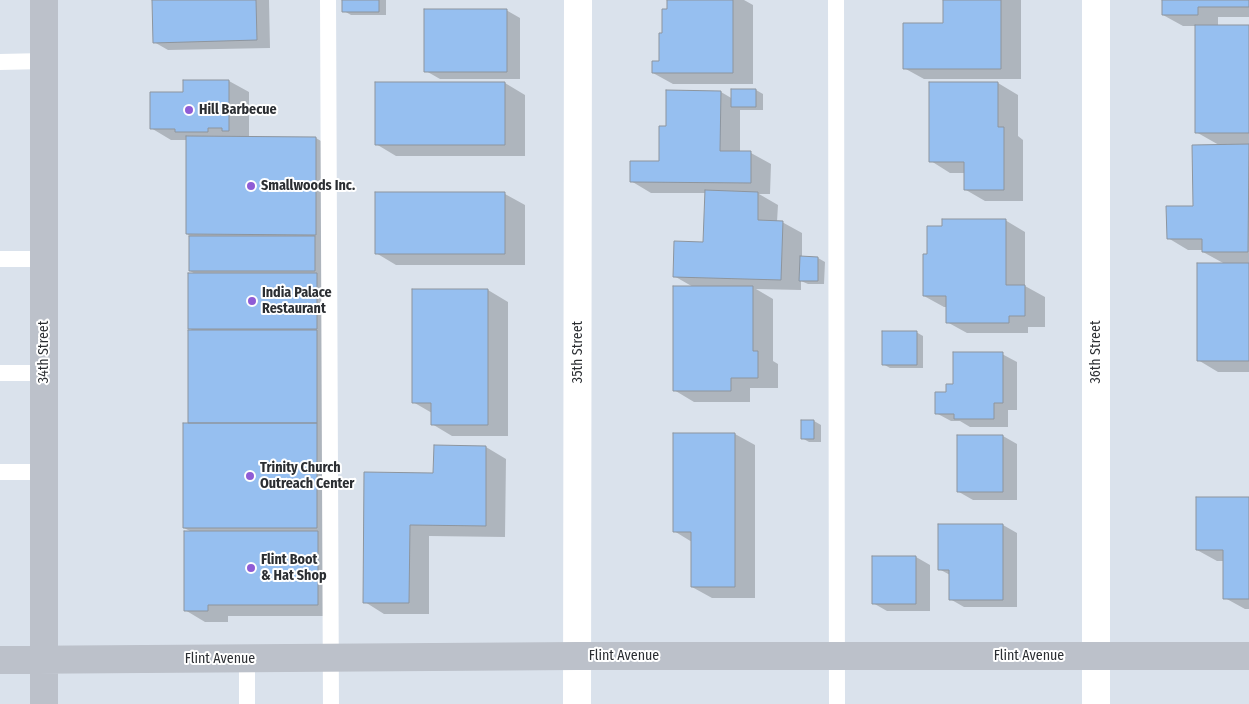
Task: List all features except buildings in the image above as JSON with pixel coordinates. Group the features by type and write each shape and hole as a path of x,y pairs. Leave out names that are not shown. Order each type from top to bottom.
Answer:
{"street":[{"name":"34th Street","path":"44,0 44,704"},
{"name":"35th Street","path":"577,704 578,0"},
{"name":"36th Street","path":"1096,0 1096,704"},
{"name":"Flint Avenue","path":"0,660 577,656 1249,656"}],"lane":[{"path":"328,0 331,704"},
{"path":"836,0 837,704"},
{"path":"0,62 44,61"},
{"path":"0,259 44,259"},
{"path":"0,373 44,373"},
{"path":"0,472 44,472"},
{"path":"247,658 247,704"}],"place":[{"name":"Hill Barbecue","path":"189,110"},
{"name":"Smallwoods Inc.","path":"251,186"},
{"name":"India Palace Restaurant","path":"252,301"},
{"name":"Trinity Church Outreach Center","path":"250,476"},
{"name":"Flint Boot & Hat Shop","path":"251,568"}]}
